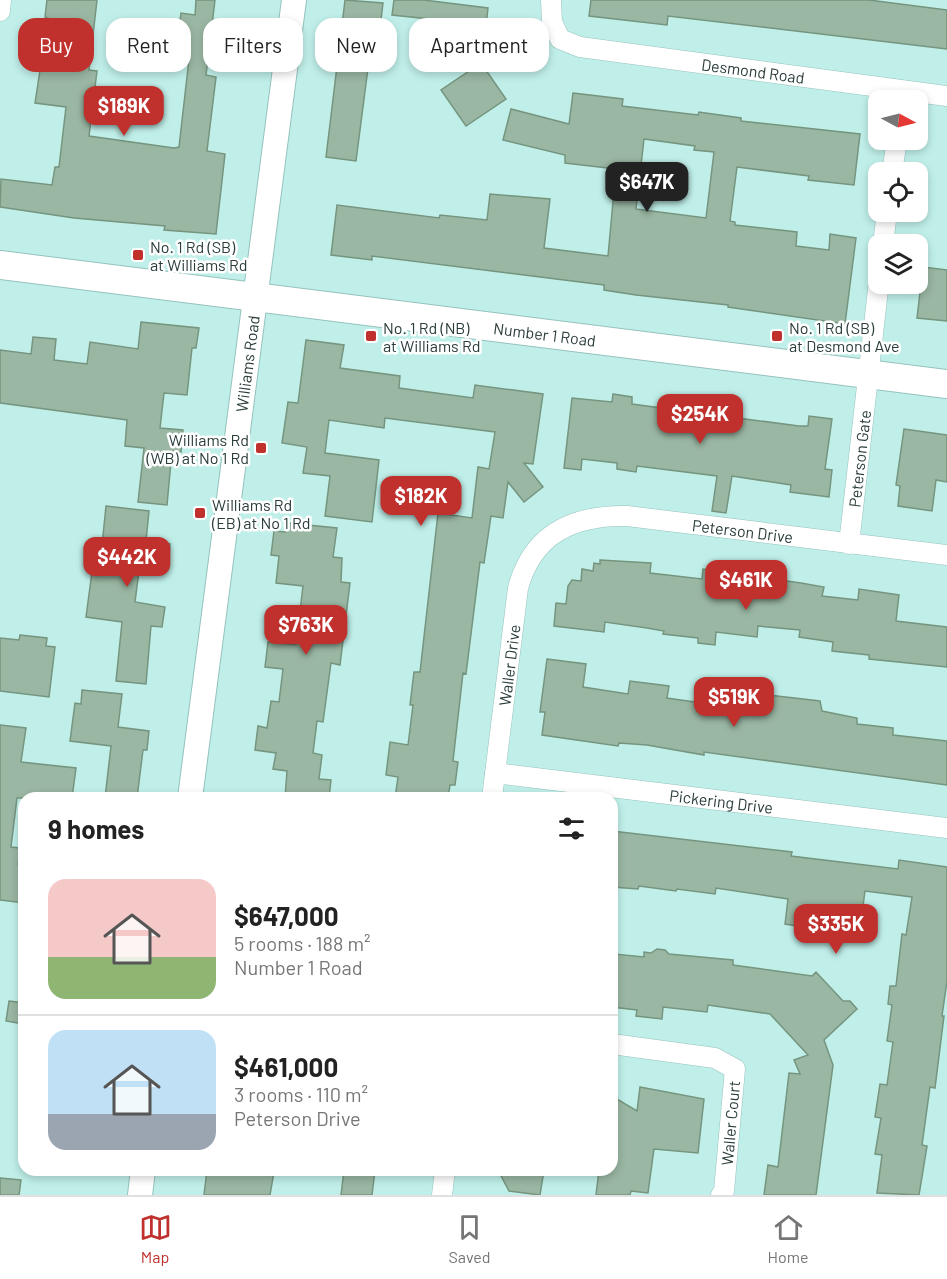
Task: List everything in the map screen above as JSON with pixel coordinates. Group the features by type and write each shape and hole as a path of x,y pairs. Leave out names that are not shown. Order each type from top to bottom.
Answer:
{"main road":[{"name":"Number 1 Road","path":"0,265 947,384"}],"street":[{"path":"0,11 1,0"},
{"name":"Williams Road","path":"191,792 274,170 294,0"},
{"name":"Desmond Road","path":"551,0 552,22 560,39 580,47 868,90"},
{"name":"Desmond Road","path":"928,96 947,96"},
{"name":"Peterson Gate","path":"849,544 877,294"},
{"name":"Peterson Drive","path":"544,542 559,530 583,519 609,515 947,555"},
{"name":"Waller Drive","path":"493,792 518,588 529,559 544,542"},
{"name":"Pickering Drive","path":"495,773 947,828"},
{"name":"Waller Court","path":"618,1045 715,1058 735,1069 724,1191 721,1195"},
{"path":"140,1195 142,1176"},
{"path":"442,1195 444,1176"}],"building":[{"path":"47,0 97,0 94,26 94,18 45,17"},
{"path":"196,0 215,0 213,18 203,18 203,72 216,77 207,151 225,154 216,234 164,230 165,226 74,218 0,207 1,179 52,185 55,167 59,167 66,107 35,103 40,72 97,71 89,136 179,147 188,72 191,72 191,18 180,18 181,13 195,15"},
{"path":"345,0 383,3 381,18 343,18"},
{"path":"394,0 424,0 488,8 487,18 420,18 392,15"},
{"path":"591,0 869,0 947,10 947,49 668,16 667,25 589,16"},
{"path":"336,72 368,72 356,161 326,157"},
{"path":"468,72 487,72 506,99 466,126 441,90"},
{"path":"573,93 623,99 622,106 698,115 699,112 741,118 741,121 860,134 854,185 808,180 809,176 737,167 730,221 735,222 735,225 797,232 796,246 829,250 830,234 856,238 845,324 728,307 728,305 604,290 604,285 372,256 372,260 331,255 337,205 439,218 440,215 487,220 490,194 550,199 544,248 608,256 616,169 565,163 565,155 503,140 511,109 569,124","holes":["644,139 695,146 694,150 714,152 706,218 636,209"]},
{"path":"928,268 947,270 947,321 917,318 920,294 928,294"},
{"path":"141,322 199,328 196,348 192,348 187,395 164,393 160,428 183,430 181,452 172,451 167,505 138,502 144,448 125,446 127,420 0,403 0,350 31,354 33,337 56,339 54,360 87,364 90,342 138,349"},
{"path":"306,340 344,345 340,368 400,376 399,388 473,398 475,385 543,394 533,464 524,463 543,487 524,502 508,482 503,518 491,516 484,563 480,562 466,674 463,673 453,761 458,762 455,785 450,785 449,792 396,792 398,777 386,775 390,742 408,745 414,672 420,672 438,513 472,518 478,467 489,469 495,432 385,418 384,428 329,420 325,453 379,460 372,522 325,516 330,476 303,473 307,447 282,443 288,402 298,403"},
{"path":"613,394 632,397 632,404 799,426 808,426 809,416 832,419 825,469 832,470 829,497 790,492 791,485 732,476 726,513 712,511 717,476 637,466 636,472 617,469 617,463 582,459 581,470 564,468 572,398 612,402"},
{"path":"904,429 947,435 947,482 936,480 932,511 898,506 900,486 896,485"},
{"path":"106,506 149,511 146,541 170,544 168,566 140,563 135,602 165,607 162,627 151,626 146,684 116,681 122,622 86,617 93,564 100,565"},
{"path":"288,523 337,528 333,557 342,558 341,582 350,583 340,665 331,663 323,722 317,721 313,753 322,755 319,779 331,780 330,792 285,792 287,771 273,769 276,753 255,750 258,726 267,728 271,701 279,702 283,669 265,667 268,642 296,645 303,586 276,583 279,556 271,555 274,531 286,532"},
{"path":"600,560 651,563 650,573 702,579 703,569 801,583 824,587 822,596 858,600 859,589 899,595 896,621 947,627 947,667 869,659 869,655 832,651 833,642 799,637 800,630 758,626 757,637 716,632 715,645 698,643 698,638 663,634 664,631 605,622 604,632 554,626 556,603 566,604 568,586 572,580 581,581 582,569 593,571 594,563 600,564"},
{"path":"20,635 47,638 46,646 55,647 49,697 0,691 0,638 19,640"},
{"path":"547,659 586,664 583,687 628,694 630,681 669,686 667,698 750,710 752,693 820,701 822,711 857,718 857,724 893,728 893,735 947,741 947,785 704,752 704,755 647,745 619,743 618,746 542,735 545,712 540,712"},
{"path":"82,690 122,694 118,727 149,731 147,750 143,750 138,792 106,792 111,746 70,741 75,703 81,704"},
{"path":"0,725 26,728 21,762 76,768 73,792 18,792 11,847 18,848 18,902 0,900"},
{"path":"618,832 792,852 791,856 898,869 899,860 947,867 947,981 935,1088 930,1087 922,1145 927,1146 919,1195 877,1193 882,1155 875,1154 881,1118 875,1117 880,1084 887,1085 893,1042 887,1041 892,1005 888,1004 890,986 896,986 902,934 906,935 912,897 865,891 859,936 785,924 788,899 716,888 715,894 639,886 638,889 618,887"},
{"path":"657,949 665,950 669,954 733,960 733,965 812,976 816,972 843,1001 850,1001 857,1009 824,1040 833,1065 816,1195 764,1195 768,1165 778,1167 789,1073 800,1074 794,1060 808,1055 770,1014 708,1005 707,1012 663,1007 662,1019 636,1016 637,1010 618,1008 618,954 644,957 644,952 651,953"},
{"path":"9,1001 18,1002 18,1023 6,1021"},
{"path":"640,1087 704,1099 698,1153 654,1149 648,1193 631,1191 630,1195 596,1195 598,1176 618,1176 618,1100 637,1111"},
{"path":"206,1176 273,1176 270,1195 204,1195"},
{"path":"343,1176 374,1176 372,1195 341,1195"},
{"path":"501,1176 543,1176 540,1195 509,1191"},
{"path":"0,1178 21,1180 19,1195 0,1195"}],"place":[{"name":"No. 1 Rd (SB) at Williams Rd","path":"138,255"},
{"name":"No. 1 Rd (NB) at Williams Rd","path":"371,336"},
{"name":"No. 1 Rd (SB) at Desmond Ave","path":"777,336"},
{"name":"Williams Rd (WB) at No 1 Rd","path":"261,448"},
{"name":"Williams Rd (EB) at No 1 Rd","path":"200,513"}]}
